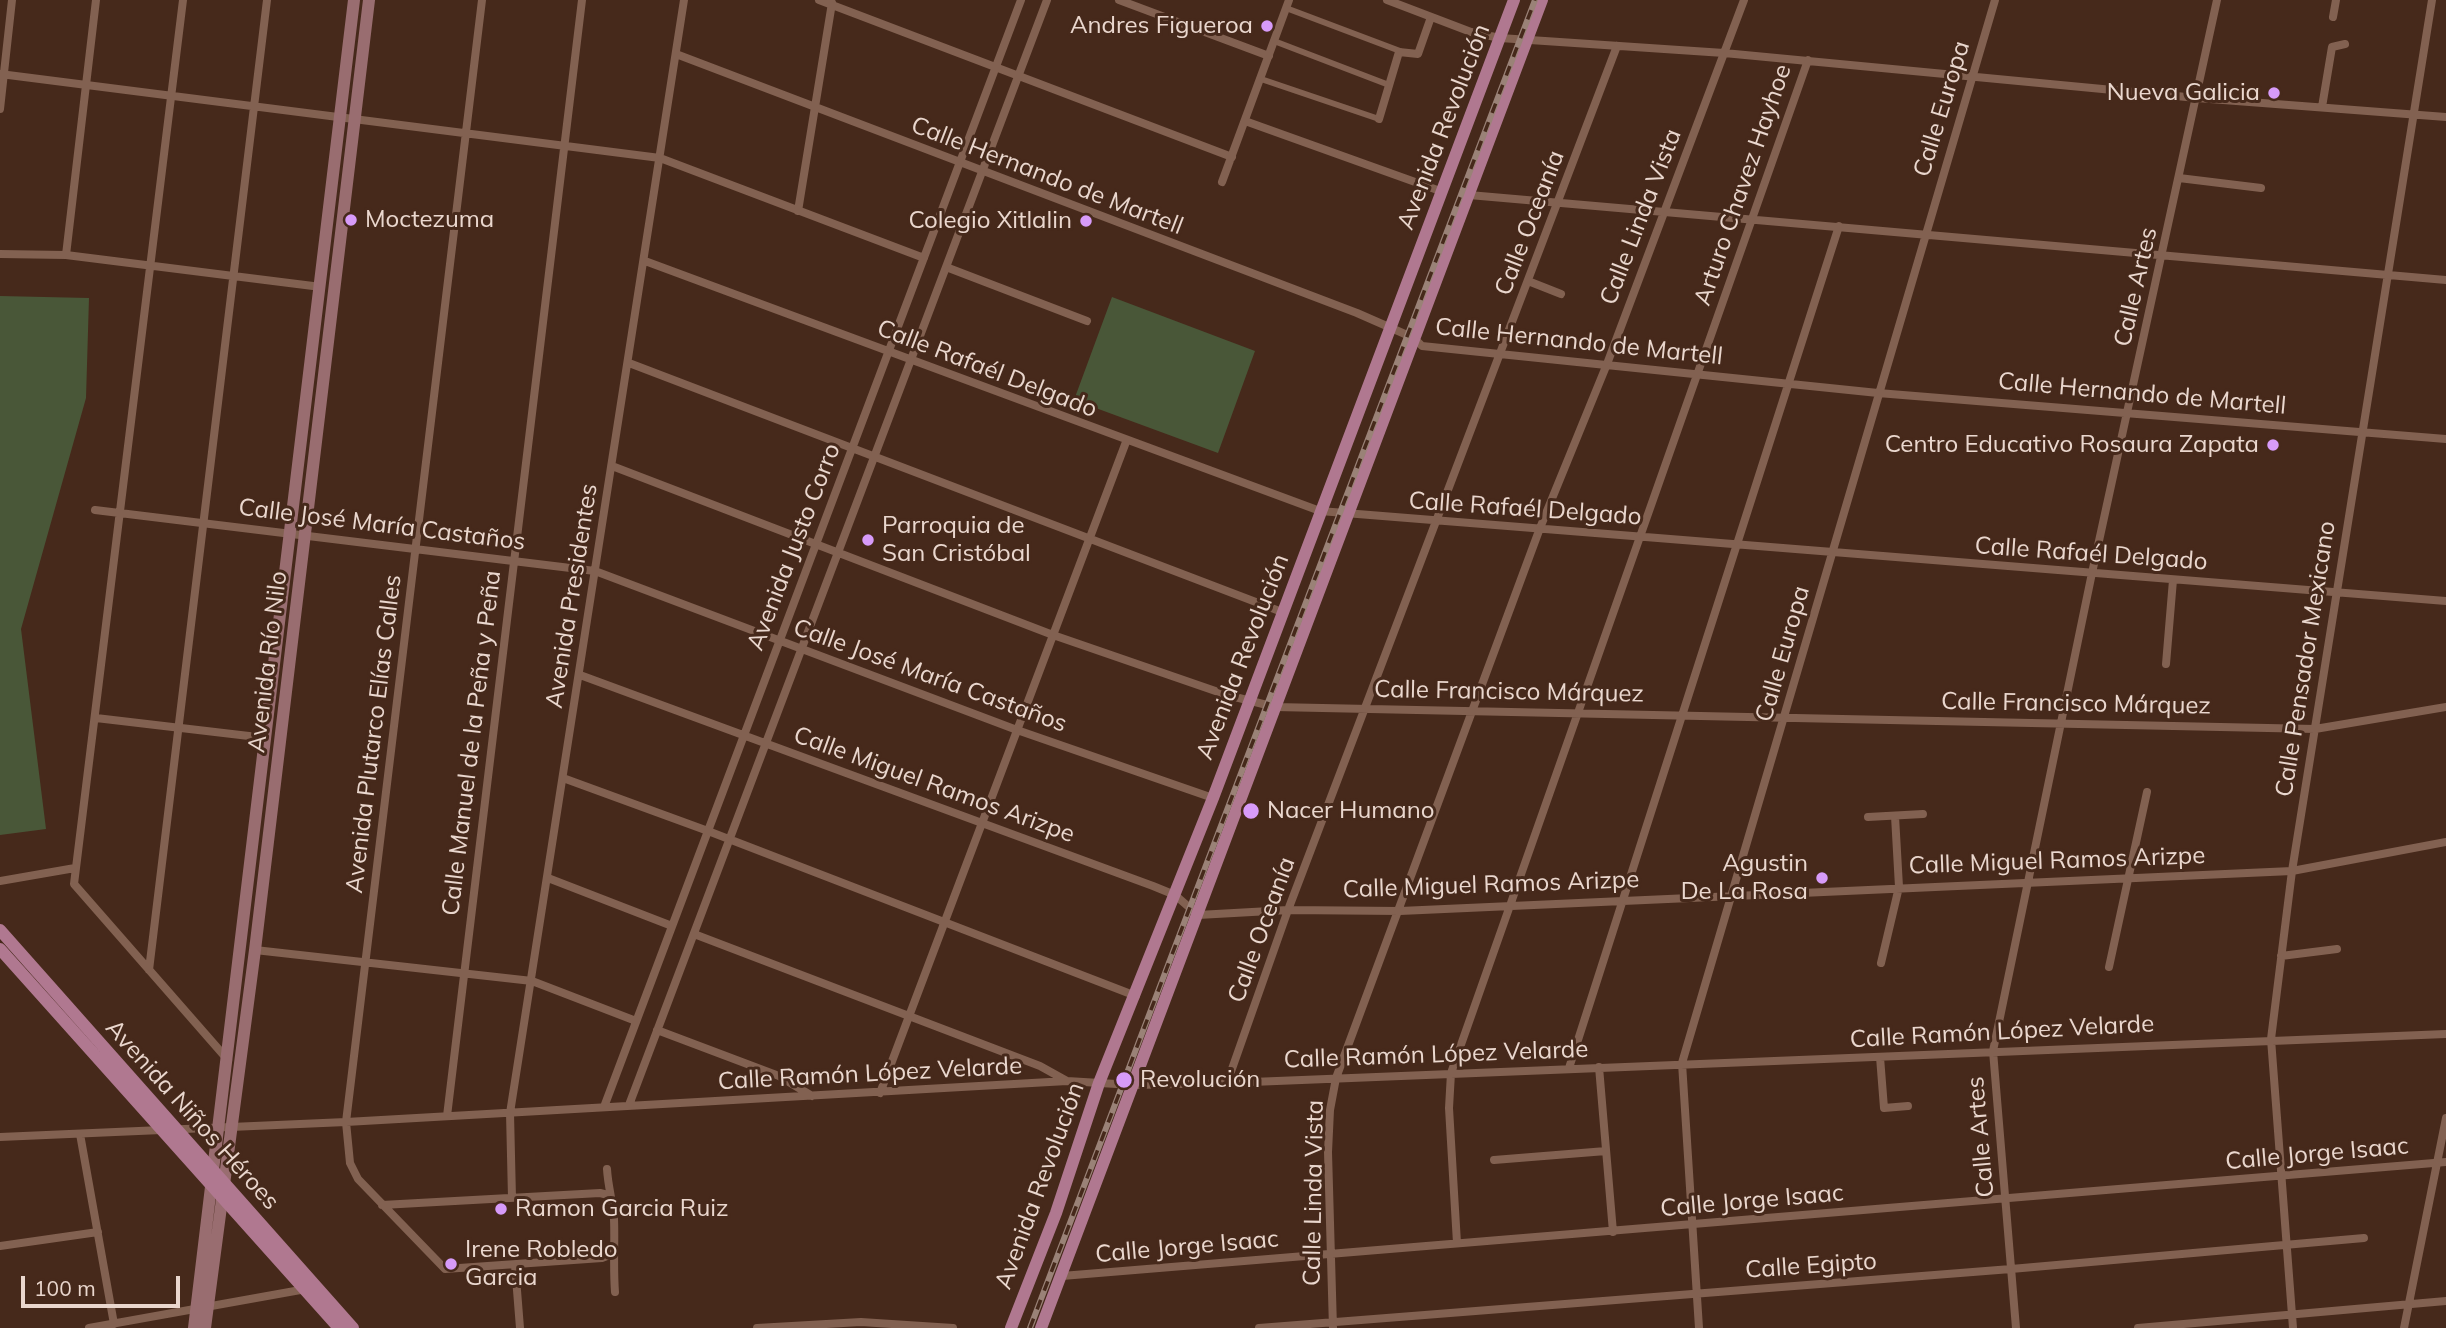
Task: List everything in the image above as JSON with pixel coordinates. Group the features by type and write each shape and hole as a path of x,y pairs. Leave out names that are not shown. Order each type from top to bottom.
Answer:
{"main road":[{"name":"Avenida Río Nilo","path":"205,1328 202,1308 212,1186 226,1127 255,950 305,535 348,116 354,0"},
{"name":"Avenida Río Nilo","path":"194,1328 202,1308 226,1183 228,1060 291,533 321,287 369,0"},
{"name":"Avenida Revolución","path":"1011,1328 1056,1213 1098,1083 1136,996 1213,797 1514,0"},
{"name":"Avenida Revolución","path":"1041,1328 1542,0"},
{"name":"Avenida Niños Héroes","path":"0,930 226,1183 310,1286 339,1328"},
{"name":"Avenida Niños Héroes","path":"0,949 212,1186 353,1328"}],"street":[{"path":"0,109 12,0"},
{"path":"66,255 96,0"},
{"path":"183,0 74,884 228,1060"},
{"path":"149,970 267,0"},
{"name":"Avenida Plutarco Elías Calles","path":"482,0 346,1122 352,1172 445,1269 602,1258 612,1254"},
{"name":"Calle Manuel de la Peña y Peña","path":"447,1116 582,0"},
{"name":"Avenida Presidentes","path":"512,1198 510,1113 684,0"},
{"path":"819,0 832,2 1232,157"},
{"name":"Avenida Justo Corro","path":"604,1107 1021,0"},
{"name":"Avenida Justo Corro","path":"629,1105 1047,0"},
{"path":"1119,0 1269,56"},
{"path":"1387,0 1500,38 1527,41 1724,52 2197,98 2446,117"},
{"name":"Calle Linda Vista","path":"1333,1325 1328,1152 1330,1110 1336,1079 1475,711 1540,528 1607,364 1744,0"},
{"name":"Calle Europa","path":"1699,1328 1682,1063 1995,0"},
{"name":"Calle Artes","path":"2017,1328 1993,1051 2092,573 2217,0"},
{"path":"2333,17 2336,0"},
{"name":"Calle Pensador Mexicano","path":"2293,1328 2270,1039 2292,871 2335,592 2432,0"},
{"path":"798,211 832,2"},
{"path":"1222,182 1288,4 1400,51 1418,54 1431,17"},
{"path":"1274,41 1389,85"},
{"path":"2322,107 2332,47 2345,44"},
{"name":"Calle Oceanía","path":"1227,1083 1288,910 1617,46"},
{"path":"1261,79 1378,119 1400,51"},
{"name":"Calle Hernando de Martell","path":"676,54 1391,327 1414,338 1422,346 1878,393 2446,439"},
{"name":"Arturo Chavez Hayhoe","path":"1457,1243 1449,1108 1451,1073 1808,60"},
{"path":"2,74 348,116 660,159 924,258"},
{"path":"1245,121 1443,192"},
{"path":"2179,178 2261,188"},
{"path":"1469,195 2446,280"},
{"path":"1569,1068 1839,226"},
{"path":"0,254 66,255 321,287"},
{"name":"Calle Rafaél Delgado","path":"645,261 1126,442 1320,511 2446,601"},
{"path":"946,267 1087,321"},
{"path":"1528,281 1561,295"},
{"path":"629,363 1282,612"},
{"path":"880,1093 1126,442"},
{"name":"Calle Francisco Márquez","path":"612,466 1053,635 1249,701 1275,707 2315,729 2446,707"},
{"name":"Calle José María Castaños","path":"95,510 595,571 1017,730 1213,797"},
{"path":"2166,664 2172,580"},
{"name":"Calle Miguel Ramos Arizpe","path":"580,675 1175,895 1198,915 1288,910 1400,911 2292,871 2446,842"},
{"path":"96,718 267,738"},
{"path":"563,778 1136,996"},
{"path":"2109,967 2147,792"},
{"path":"1868,817 1923,814"},
{"path":"1881,963 1899,887 1895,816"},
{"path":"0,880 75,868"},
{"path":"548,878 672,926"},
{"path":"694,934 1040,1066 1067,1081"},
{"path":"2281,956 2337,949"},
{"path":"255,950 532,981 636,1021"},
{"path":"657,1030 779,1076 813,1097"},
{"name":"Calle Ramón López Velarde","path":"0,1137 346,1122 1067,1081 1133,1085 1227,1083 2446,1034"},
{"path":"1880,1057 1884,1108 1908,1106"},
{"path":"1599,1067 1613,1232"},
{"path":"2404,1328 2442,1162 2446,1118"},
{"path":"80,1134 114,1324"},
{"path":"1494,1160 1606,1151"},
{"name":"Calle Jorge Isaac","path":"1062,1276 2442,1162"},
{"path":"607,1169 608,1195 614,1214 616,1247 612,1254 615,1292"},
{"path":"382,1205 600,1193 608,1195"},
{"path":"0,1246 98,1231"},
{"name":"Calle Egipto","path":"1259,1328 1333,1325 2364,1238"},
{"path":"515,1265 520,1328"},
{"path":"89,1328 310,1286"},
{"path":"2138,1328 2446,1301"},
{"path":"757,1328 861,1322 953,1328"}],"green space":[{"path":"0,296 89,298 86,398 21,629 46,829 0,835"},
{"path":"1112,297 1255,351 1218,453 1074,400"}],"railway":[{"path":"1030,1328 1535,0"}],"place":[{"name":"Andres Figueroa","path":"1267,26"},
{"name":"Nueva Galicia","path":"2274,93"},
{"name":"Moctezuma","path":"351,220"},
{"name":"Colegio Xitlalin","path":"1086,221"},
{"name":"Centro Educativo Rosaura Zapata","path":"2273,445"},
{"name":"Parroquia de San Cristóbal","path":"868,540"},
{"name":"Nacer Humano","path":"1251,811"},
{"name":"Agustin De La Rosa","path":"1822,878"},
{"name":"Revolución","path":"1124,1080"},
{"name":"Ramon Garcia Ruiz","path":"501,1209"},
{"name":"Irene Robledo Garcia","path":"451,1264"}]}
